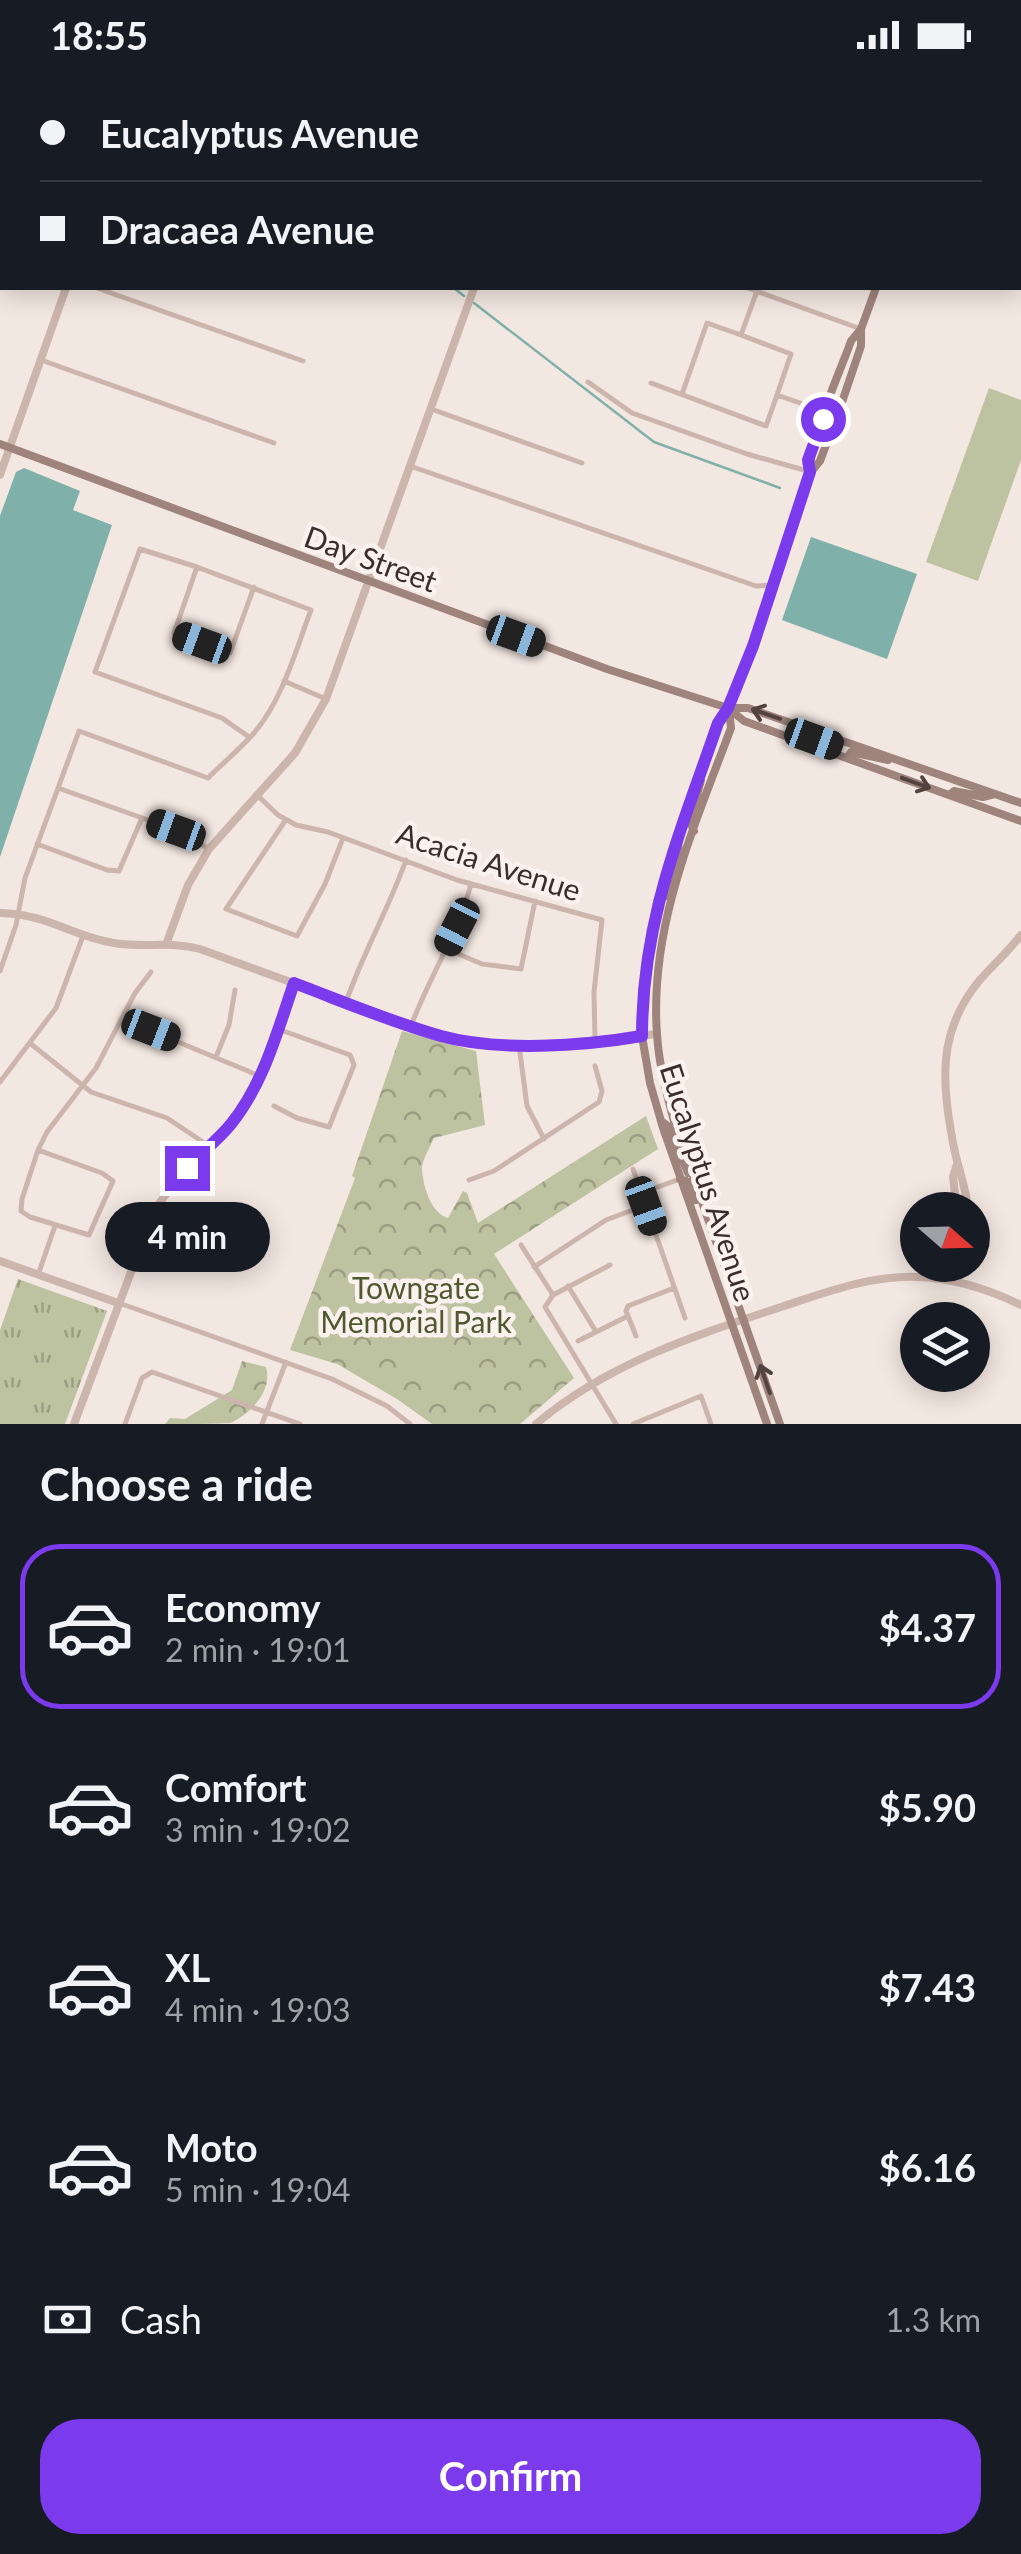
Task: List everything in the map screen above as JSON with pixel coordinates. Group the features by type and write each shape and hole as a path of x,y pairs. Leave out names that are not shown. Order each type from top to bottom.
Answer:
{"main road":[{"name":"Eucalyptus Avenue","path":"810,472 808,460 851,341 861,328 875,290"},
{"name":"Eucalyptus Avenue","path":"731,1324 650,1083 642,1036 646,954 678,836 718,723 728,708 810,472 820,462 840,408 862,346 861,328"},
{"name":"Day Street","path":"4,446 607,669 728,708 748,708 1021,803"},
{"name":"Eucalyptus Avenue","path":"728,708 731,728 670,901 659,953 657,1034 663,1080 744,1320"},
{"name":"Day Street","path":"728,708 744,721 1021,821"},
{"path":"798,740 814,739 834,746 840,740"},
{"path":"846,758 852,752 876,760 898,760"},
{"path":"694,830 690,822 703,766"},
{"path":"950,795 954,790 983,797 995,794"},
{"path":"670,901 670,880 680,851 678,836"},
{"path":"661,1121 669,1128 693,1178"},
{"path":"680,1178 689,1182 699,1208 704,1209"},
{"path":"744,1320 780,1424"},
{"path":"731,1324 767,1424"}],"street":[{"path":"0,475 4,446 65,290"},
{"path":"103,290 303,361"},
{"path":"166,942 188,885 209,850 295,753 326,699 473,290"},
{"path":"754,290 861,328"},
{"path":"741,335 757,291"},
{"path":"651,382 682,394 766,426 791,354 707,323 682,394"},
{"path":"40,359 274,443"},
{"path":"588,382 632,413 810,472"},
{"path":"777,396 826,412"},
{"path":"431,408 582,463"},
{"path":"410,466 756,586 772,585"},
{"path":"0,970 18,914 21,890 80,731 208,778 250,737 271,707 311,610 140,549 95,672 222,718 250,737"},
{"path":"198,567 174,633 192,640 230,653 254,587"},
{"path":"284,681 326,699"},
{"path":"58,788 184,834 209,850"},
{"name":"Acacia Avenue","path":"256,794 285,820 472,884 602,920 595,973 595,1040"},
{"path":"37,844 119,871 142,818"},
{"path":"285,820 226,910 297,936 326,884 343,838"},
{"path":"346,1002 406,860"},
{"path":"411,1026 472,884"},
{"path":"446,948 482,964 522,969 535,902"},
{"path":"0,913 37,916 84,934 126,944 166,942 200,949 460,1040 519,1046 657,1034"},
{"path":"0,1082 56,1008 84,934"},
{"path":"966,1192 944,1090 948,1042 966,999 1021,935"},
{"path":"38,1150 102,1172 113,1181 89,1235 21,1211 22,1199 38,1150 54,1120 107,1050 135,993 151,972"},
{"path":"74,1424 154,1211 176,1180 231,1124 260,1076 294,983"},
{"path":"216,1056 229,1025 235,990"},
{"path":"122,1020 260,1076"},
{"path":"274,1106 297,1118 330,1126 354,1066 350,1056 278,1028"},
{"path":"31,1044 82,1086 109,1100 167,1118 209,1146"},
{"path":"519,1046 527,1106 544,1140"},
{"path":"469,1180 494,1172 599,1102 602,1091 595,1066"},
{"path":"955,1192 957,1164"},
{"path":"633,1169 686,1318"},
{"path":"641,1192 680,1178"},
{"path":"534,1267 606,1220 646,1206"},
{"path":"38,1275 56,1226"},
{"path":"520,1245 552,1296"},
{"path":"0,1261 340,1382 386,1406 410,1424"},
{"path":"610,1266 552,1296 545,1311 616,1424"},
{"path":"744,1320 863,1282 900,1278"},
{"path":"959,1282 994,1292 1021,1306"},
{"path":"568,1286 596,1332"},
{"path":"636,1336 628,1306 675,1288"},
{"path":"578,1341 628,1316"},
{"name":"Eucalyptus Avenue","path":"536,1424 591,1384 644,1355 744,1320"},
{"path":"262,1424 286,1362"},
{"path":"125,1424 146,1373 152,1372 300,1424"},
{"path":"634,1424 701,1396 710,1424"}],"green space":[{"path":"989,388 1021,400 1021,460 978,581 926,562"},
{"name":"Towngate Memorial Park","path":"402,1031 476,1051 485,1125 434,1138 422,1165 429,1198 437,1211 448,1218 463,1191 478,1223 646,1116 658,1149 494,1254 574,1378 520,1424 432,1424 337,1364 290,1350 355,1178 352,1176"},
{"path":"18,1279 107,1311 65,1424 0,1424 0,1330"},
{"path":"426,1294 446,1315 454,1336 450,1359 435,1384 387,1349 389,1336"},
{"path":"242,1361 266,1367 267,1376 263,1392 245,1414 230,1423 165,1424 170,1418 185,1419 232,1390"}],"water":[{"path":"24,468 80,491 73,510 112,525 0,857 0,516 16,472"},
{"path":"811,537 917,574 887,659 782,620"}],"waterway":[{"path":"456,290 464,296"},
{"path":"474,303 654,442 780,488"}],"route":[{"path":"187,1168 231,1124 251,1095 294,983 428,1032 475,1043 526,1046 642,1036 646,954 660,889 718,723 753,646 810,472 808,460 823,419"}]}
